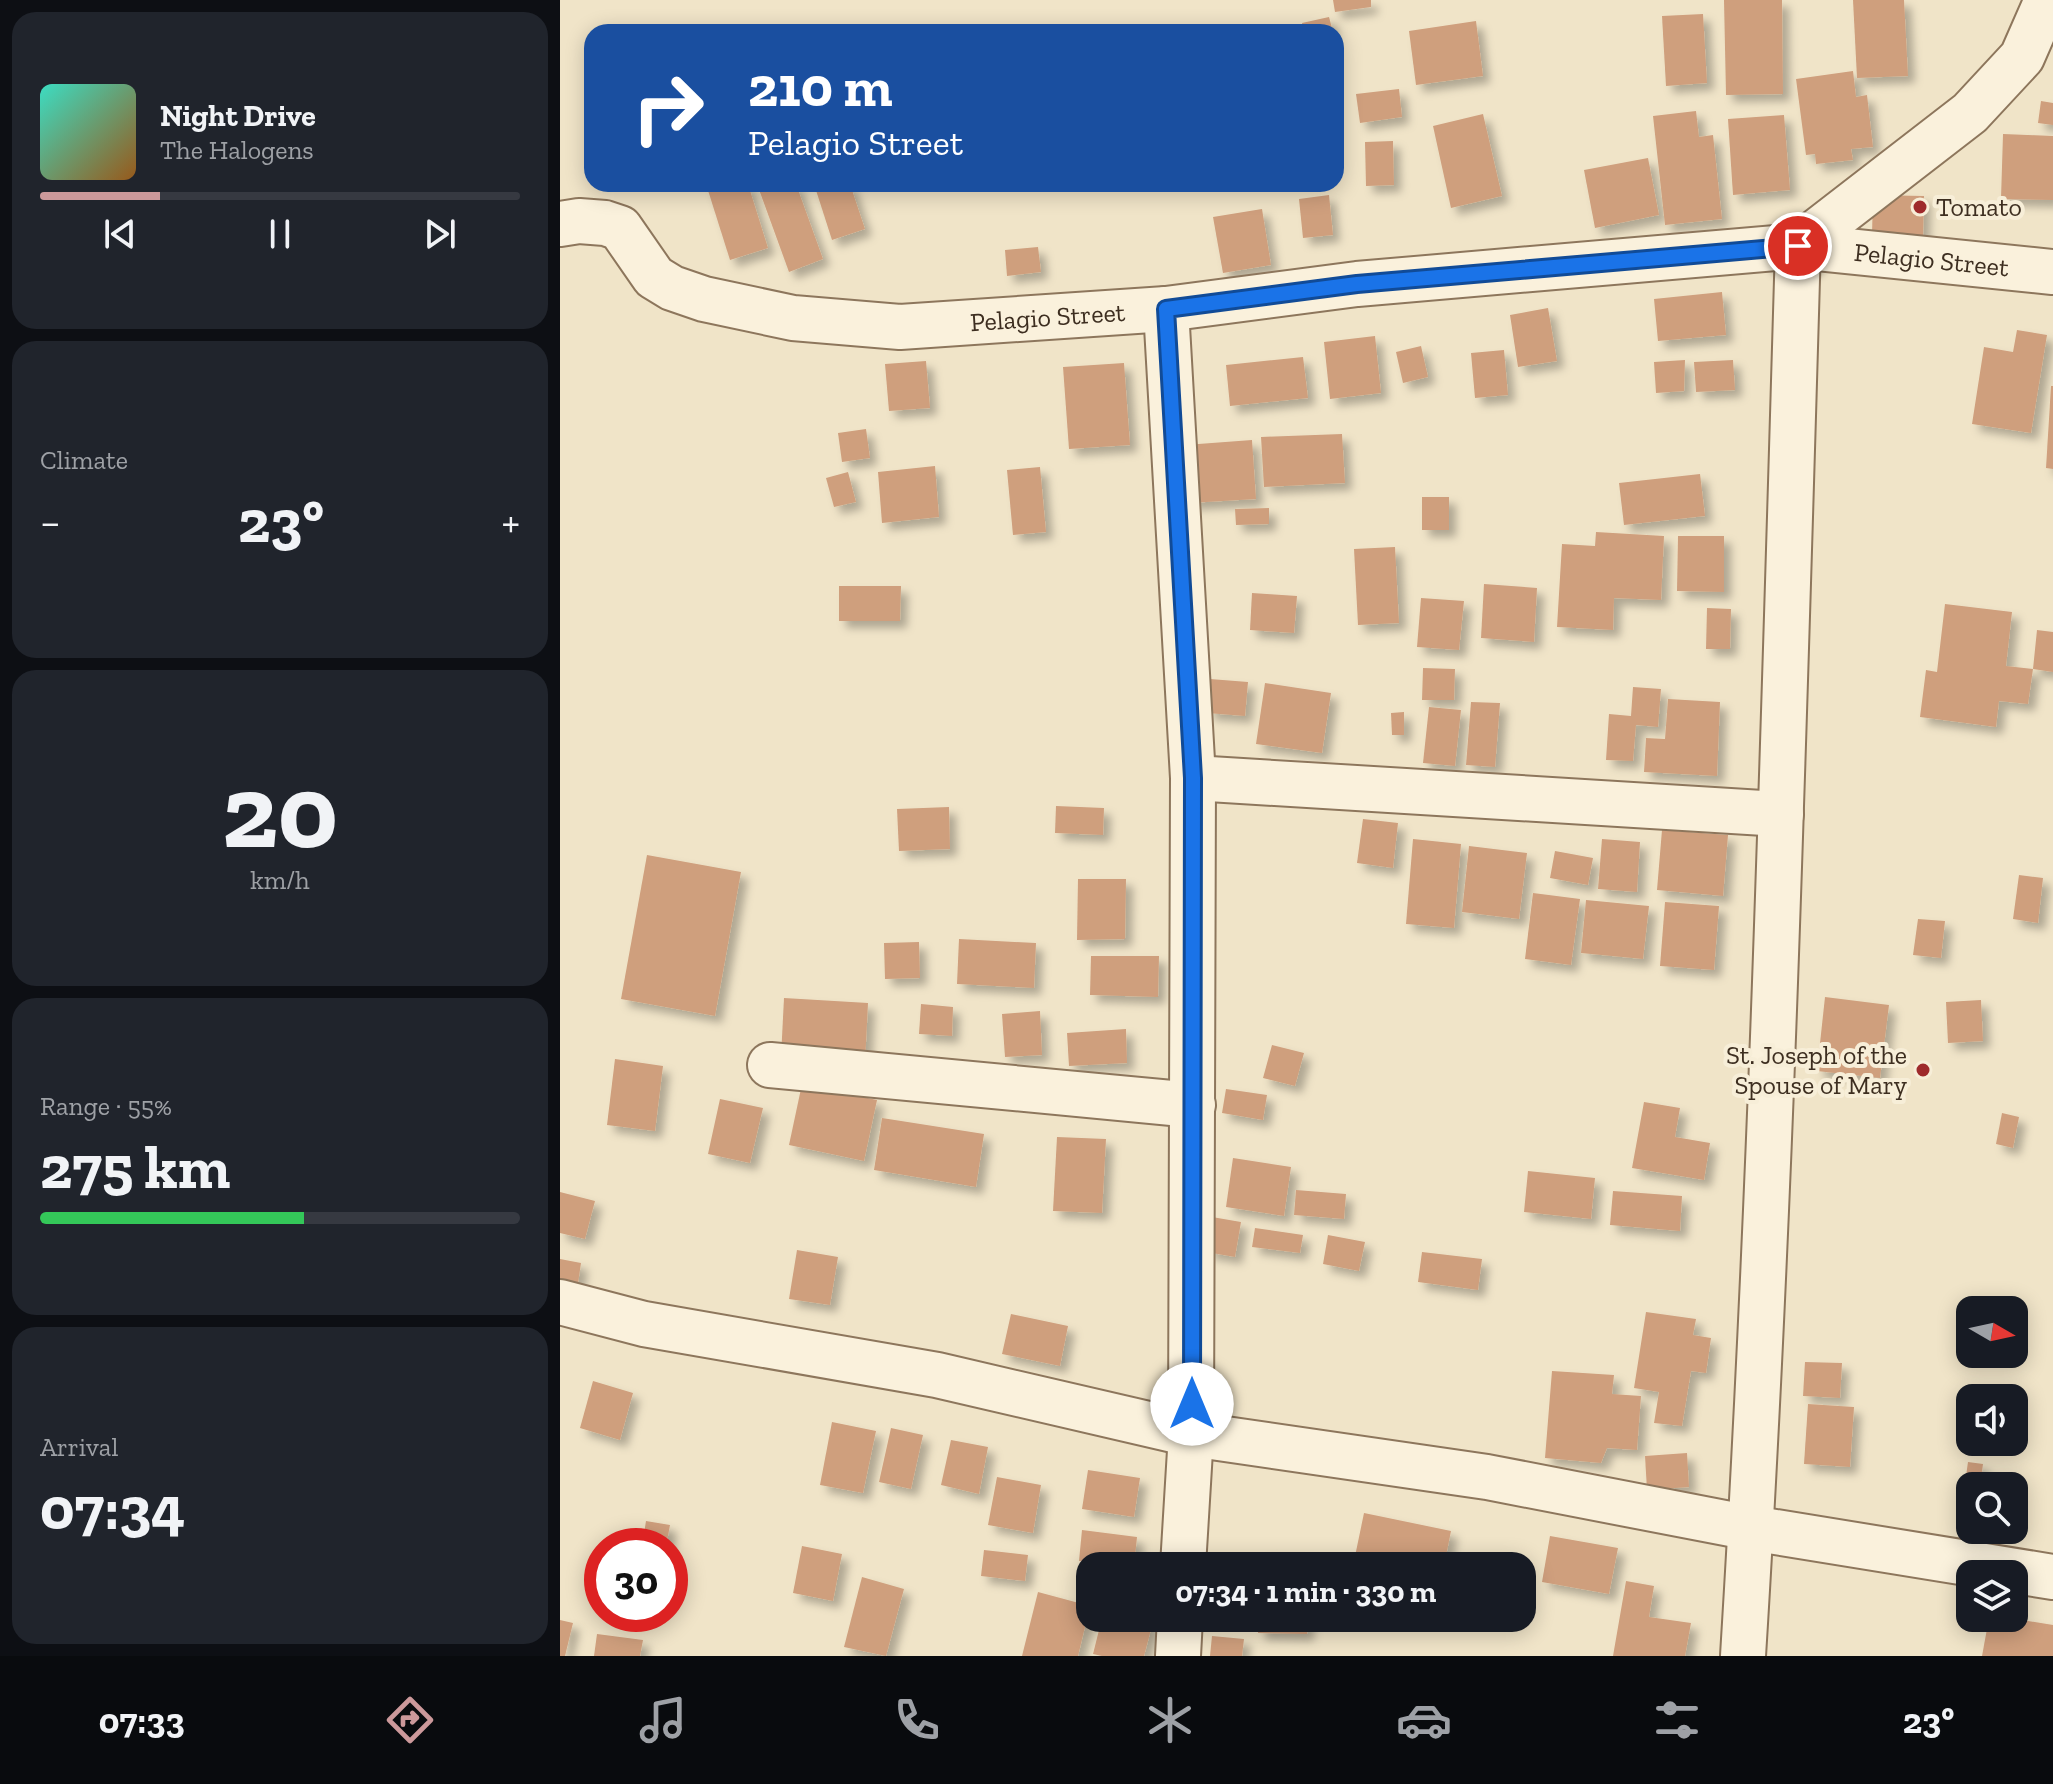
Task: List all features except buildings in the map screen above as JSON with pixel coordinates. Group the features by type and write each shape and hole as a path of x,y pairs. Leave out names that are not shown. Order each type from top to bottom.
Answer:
{"street":[{"path":"1743,1656 1781,814 1798,246 1970,113 2022,57 2047,0"},
{"name":"Pelagio Street","path":"560,224 605,223 620,228 654,277 672,288 704,299 793,318 900,327 1166,309 1357,284 1798,246 2053,272"},
{"path":"1166,309 1193,778 1191,1434 1184,1552"},
{"path":"1193,778 1781,814"},
{"path":"770,1065 1193,1105"},
{"path":"560,1302 644,1324 937,1375 1191,1434 1487,1477 1751,1528 2053,1577"},
{"path":"1178,1656 1179,1632"}],"place":[{"name":"Tomato","path":"1920,207"},
{"name":"St. Joseph of the Spouse of Mary","path":"1923,1070"}],"route":[{"path":"1192,1404 1193,778 1166,309 1357,284 1798,246"}]}
